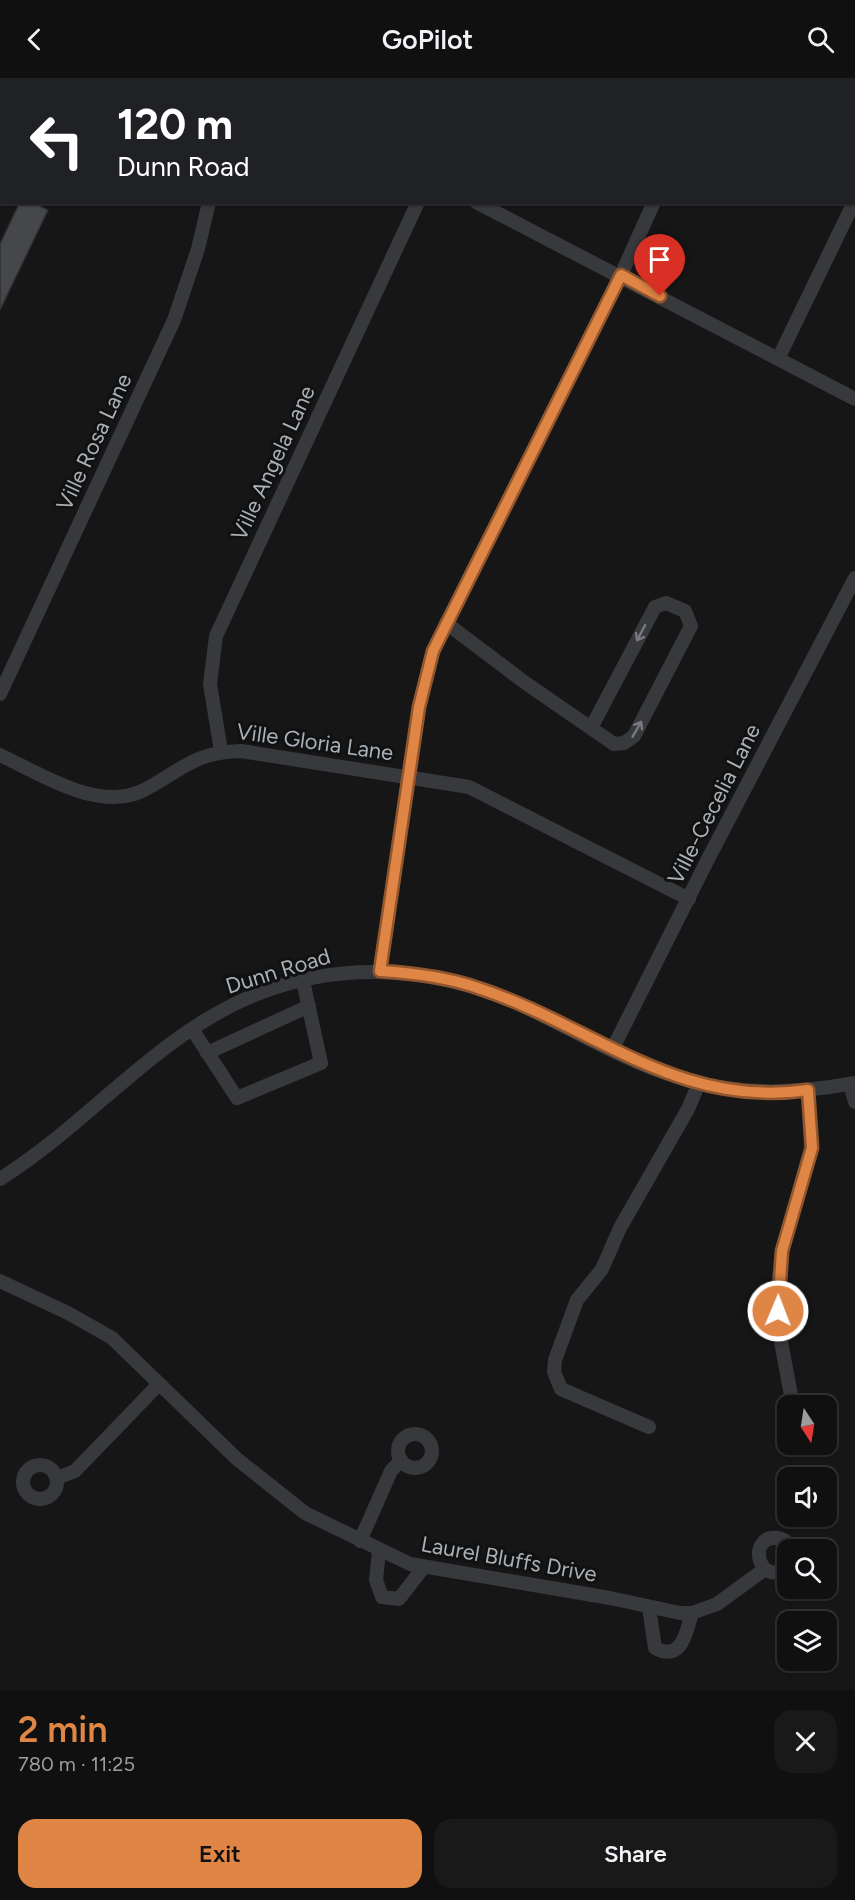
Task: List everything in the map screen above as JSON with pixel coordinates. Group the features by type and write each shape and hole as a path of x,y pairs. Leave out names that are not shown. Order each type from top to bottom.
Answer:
{"street":[{"name":"Ville Rosa Lane","path":"0,694 174,320 198,249 208,204"},
{"name":"Ville Angela Lane","path":"221,751 210,684 216,636 417,204"},
{"path":"480,204 621,275 855,399"},
{"path":"380,971 424,678 446,623 621,275 653,204"},
{"path":"778,359 853,204"},
{"name":"Ville-Cecelia Lane","path":"612,1050 855,578"},
{"path":"446,623 527,684 614,744 624,743 634,736 691,627 685,611 666,603 656,607 591,728"},
{"name":"Ville Gloria Lane","path":"0,755 69,787 91,795 110,797 128,796 145,790 177,768 221,751 241,751 469,787 689,899"},
{"name":"Dunn Road","path":"0,1179 192,1029 246,999 303,981 331,975 380,971 415,974 478,987 612,1050 661,1071 699,1083 746,1091 808,1090 853,1083"},
{"path":"192,1029 237,1098 321,1063 303,981"},
{"path":"207,1053 309,1006"},
{"path":"650,1427 561,1389 554,1372 555,1360 577,1300 602,1269 620,1228 688,1109 699,1083"},
{"path":"853,1083 855,1102"},
{"path":"791,1395 779,1331 779,1277 782,1251 812,1148 808,1090"},
{"name":"Laurel Bluffs Drive","path":"0,1281 68,1313 112,1338 260,1479 304,1514 379,1551 423,1568 680,1613 692,1612 724,1599 765,1569"},
{"path":"57,1478 75,1471 159,1384"},
{"path":"360,1541 391,1471 400,1460"},
{"path":"777,1573 765,1569 759,1560 763,1543 782,1539"},
{"path":"379,1551 376,1580 382,1597 399,1599 423,1568"},
{"path":"649,1607 652,1640 655,1648 662,1652 673,1652 682,1646 692,1612"}],"building":[{"path":"19,204 36,204 48,210 0,310 0,244"}],"route":[{"path":"660,296 621,275 433,651 424,678 419,707 380,971 415,974 478,987 643,1065 678,1078 746,1091 808,1090 812,1148 782,1251 778,1311"}]}
